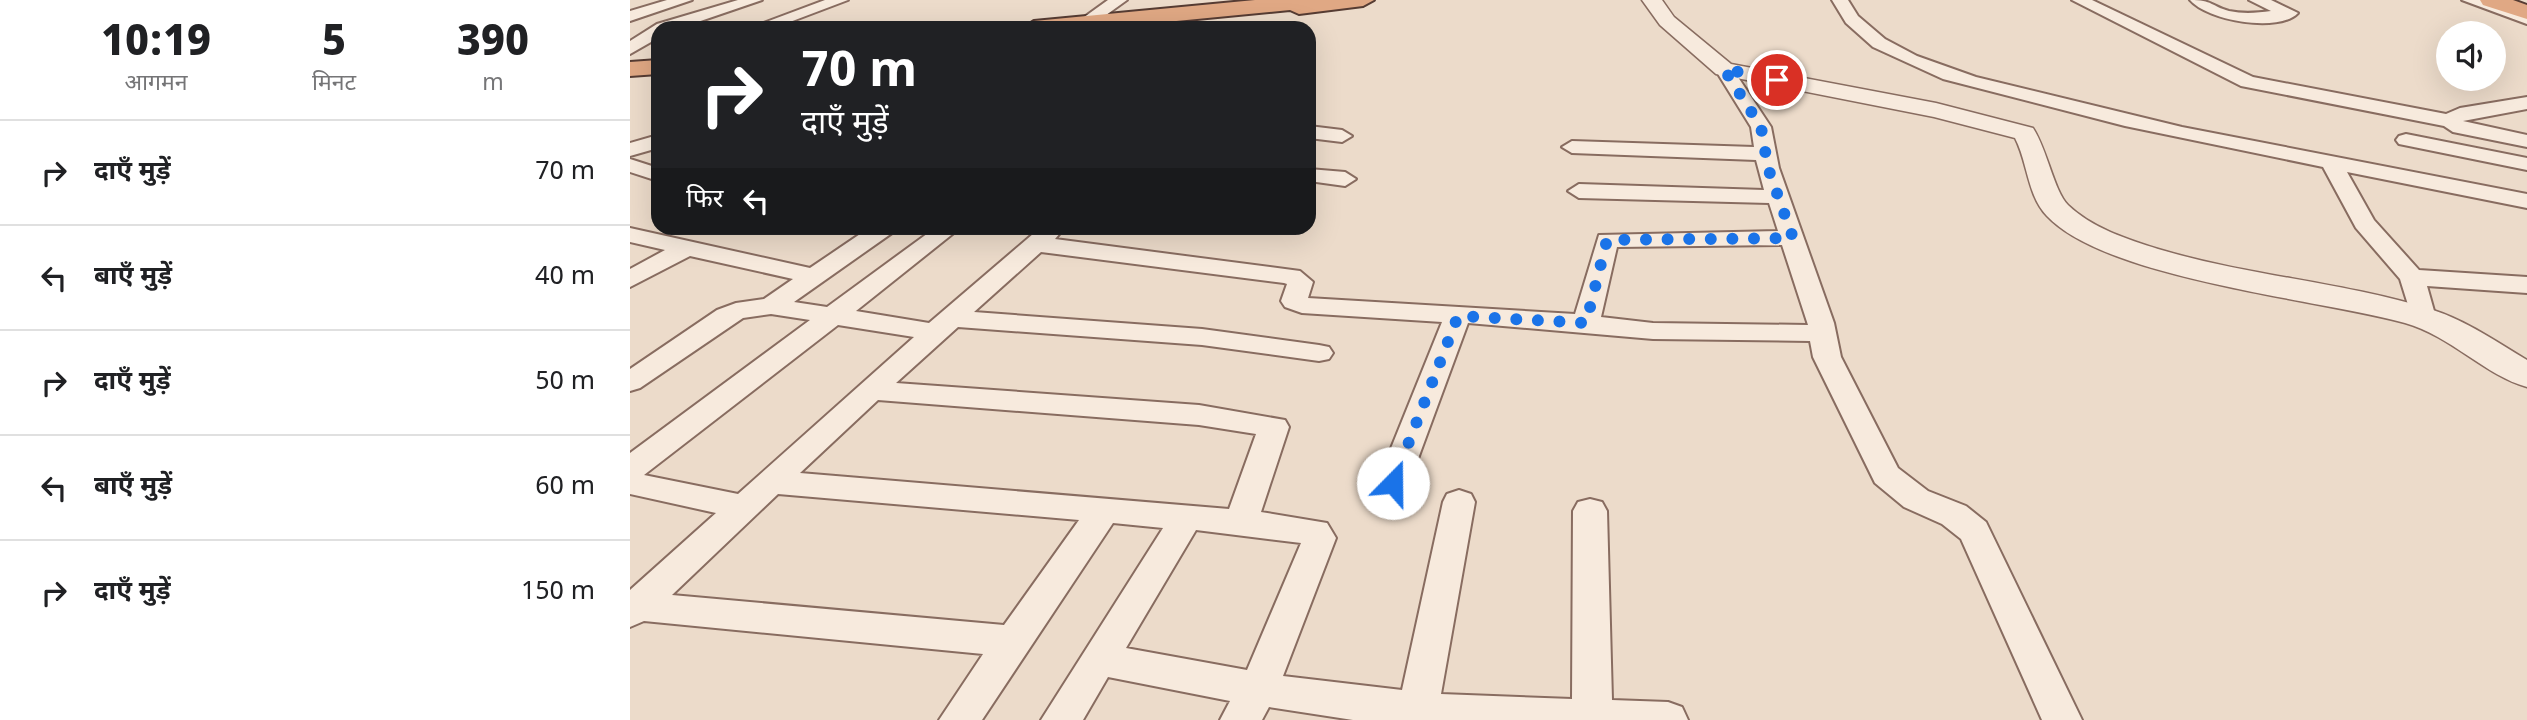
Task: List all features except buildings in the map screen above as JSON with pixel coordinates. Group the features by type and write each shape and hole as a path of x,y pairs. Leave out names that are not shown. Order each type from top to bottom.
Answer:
{"highway":[{"path":"1128,21 1322,0"},
{"path":"1136,21 1363,0"},
{"path":"2491,0 2527,12"},
{"path":"2513,0 2527,5"},
{"path":"630,66 651,64"}],"street":[{"path":"630,16 684,0"},
{"path":"686,21 754,0"},
{"path":"778,21 839,0"},
{"path":"1089,21 1119,0"},
{"path":"1652,0 1667,21 1724,69 1761,127 1766,154 1823,333 1827,357 1886,475 1916,499 1954,514 1974,531 2062,720"},
{"path":"1840,0 1847,17 1856,26 1910,60 1959,78 2082,110 2527,201"},
{"path":"2080,0 2248,82 2450,121 2460,128 2527,141"},
{"path":"2199,0 2207,7 2232,17 2252,19 2290,13 2258,0"},
{"path":"2470,0 2527,19"},
{"path":"630,49 651,36"},
{"path":"1724,69 1936,110 2024,133 2031,142 2056,209 2081,231 2170,261 2423,318 2462,337 2527,376"},
{"path":"2450,121 2460,114 2527,103"},
{"path":"2082,110 2527,192"},
{"path":"1316,133 1342,136"},
{"path":"2406,141 2527,164"},
{"path":"630,150 651,143"},
{"path":"1572,147 1766,154"},
{"path":"2330,161 2364,223 2413,277 2423,318"},
{"path":"630,165 651,172"},
{"path":"1316,176 1345,178"},
{"path":"1579,191 1779,197"},
{"path":"630,235 814,276"},
{"path":"771,306 874,235"},
{"path":"630,469 940,235"},
{"path":"633,609 942,325 1044,236 1291,276 1300,282 1294,301 1302,305 1586,323 1653,331 1823,333"},
{"path":"1586,323 1607,240 1793,238"},
{"path":"630,279 686,247"},
{"path":"2413,277 2527,285"},
{"path":"630,382 726,316 736,311 771,306 831,317 942,325 1202,337 1319,353"},
{"path":"1393,483 1458,316"},
{"path":"871,390 1199,415 1274,428 1241,522"},
{"path":"771,482 1102,512 1187,517 1315,532 1319,538 1249,705"},
{"path":"630,484 744,507"},
{"path":"1418,710 1459,502"},
{"path":"1590,511 1592,716"},
{"path":"959,720 1102,512"},
{"path":"1062,720 1187,517"},
{"path":"633,609 1012,641"},
{"path":"1098,659 1249,705 1418,710 1489,718 1592,716 1668,720"}],"route":[{"path":"1393,483 1458,316 1586,323 1603,245 1607,240 1793,238 1768,168 1761,127 1724,69 1777,80"}]}
